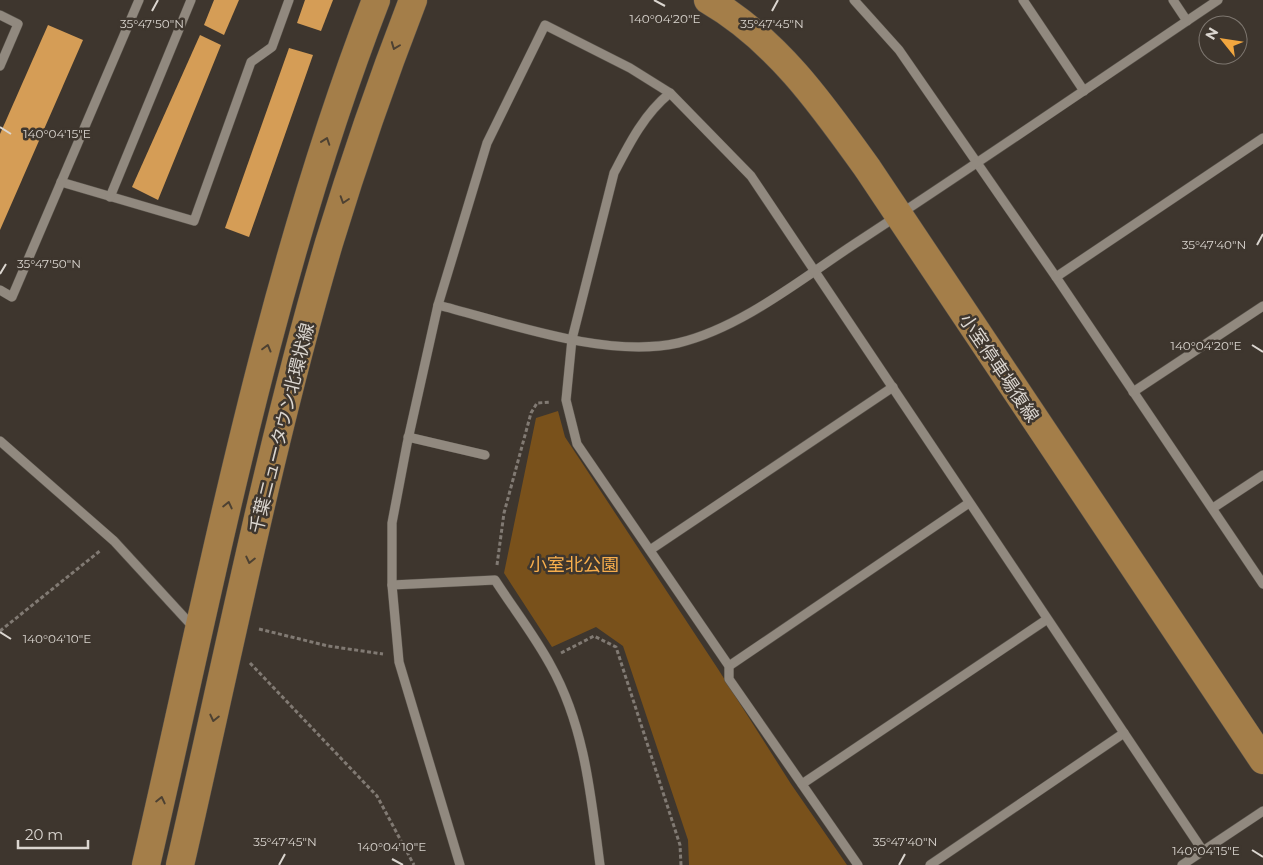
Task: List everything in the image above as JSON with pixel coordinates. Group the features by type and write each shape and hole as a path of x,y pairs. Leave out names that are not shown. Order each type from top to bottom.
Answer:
{"main road":[{"name":"千葉ニュータウン北環状線","path":"146,865 240,448 308,197 357,48 376,0"},
{"name":"千葉ニュータウン北環状線","path":"180,865 272,460 329,243 391,56 413,0"},
{"name":"小室停車場復線","path":"708,0 755,35 799,77 820,102 863,162 1263,760"}],"street":[{"path":"0,290 12,296 139,0"},
{"path":"110,197 192,0"},
{"path":"61,182 194,221 251,62 272,47 289,0"},
{"path":"854,0 899,50 1056,277 1263,584"},
{"path":"1023,0 1084,91"},
{"path":"1173,0 1187,21"},
{"path":"438,305 572,339 627,347 678,343 732,324 898,216 1218,0"},
{"path":"0,15 18,24 0,66"},
{"path":"460,865 398,656 392,585 392,523 408,437 438,305 487,143 545,25 630,68 670,94 751,176 893,387 1046,620 1203,851"},
{"path":"670,94 653,107 627,148 614,173 572,339 566,400 577,444 729,666 729,678 794,775 858,865"},
{"path":"1056,277 1263,138"},
{"path":"1133,392 1263,306"},
{"path":"650,550 893,387"},
{"path":"408,437 485,455"},
{"path":"0,441 114,541 199,634"},
{"path":"1213,508 1263,475"},
{"path":"729,666 969,503"},
{"path":"392,585 495,580 548,660 574,720 588,769 600,865"},
{"path":"802,784 1046,620"},
{"path":"930,865 1124,733"},
{"path":"1182,865 1263,812"}],"path":[{"path":"495,580 504,513 531,413 537,403 566,400"},
{"path":"0,631 114,541"},
{"path":"257,628 328,646 398,656"},
{"path":"548,660 594,636 616,647 680,845 681,865"},
{"path":"231,643 377,796 414,865"}],"green space":[{"name":"小室北公園","path":"558,411 565,437 718,669 791,784 847,865 689,865 688,840 623,646 596,627 552,647 504,573 536,418"}],"building":[{"path":"214,0 239,0 224,35 204,25"},
{"path":"305,0 333,0 321,31 297,23"},
{"path":"48,25 83,40 0,230 0,134"},
{"path":"200,35 221,45 158,200 132,187"},
{"path":"289,48 313,55 249,237 225,228"}]}
